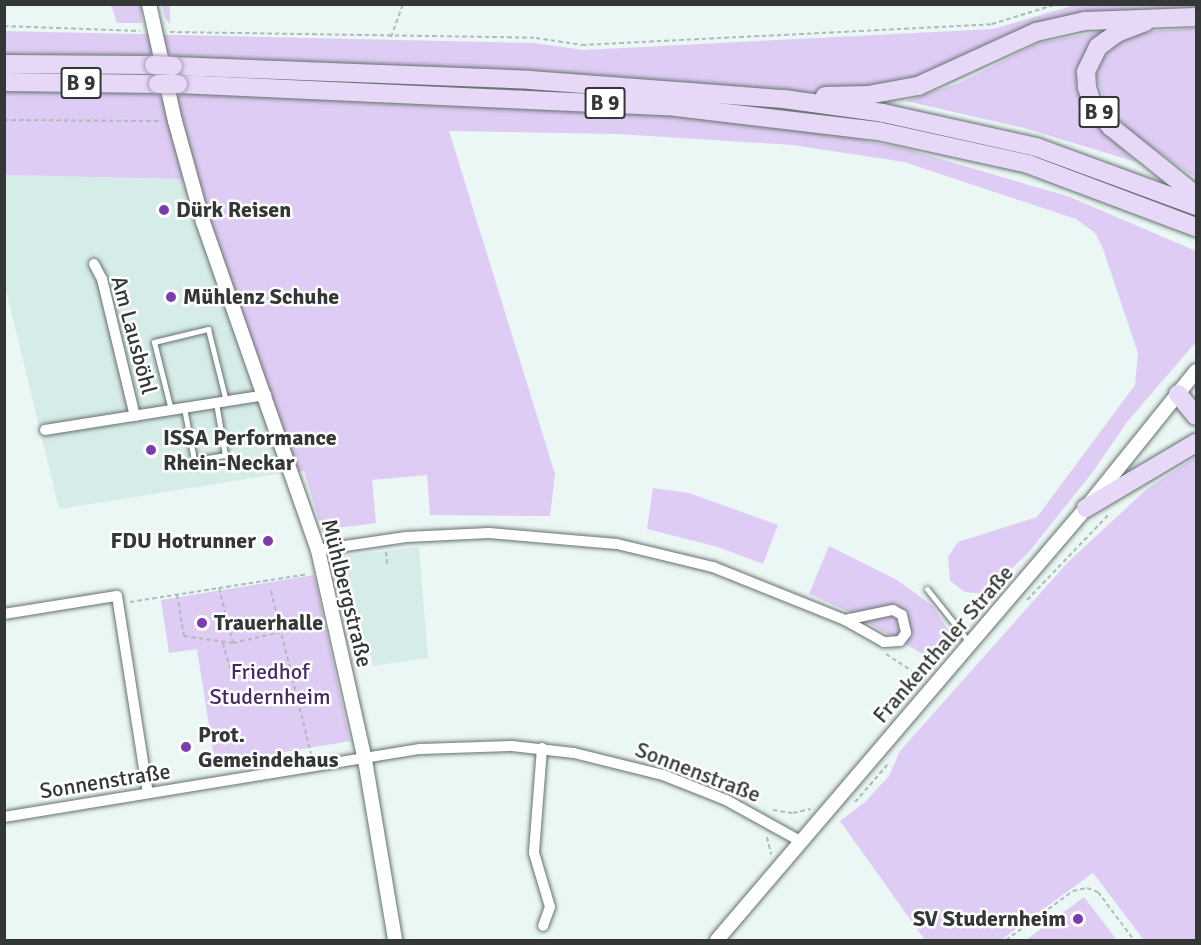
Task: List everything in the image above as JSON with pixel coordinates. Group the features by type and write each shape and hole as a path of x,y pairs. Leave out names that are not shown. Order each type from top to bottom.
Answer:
{"highway":[{"name":"B 9","path":"1197,17 1149,20 1117,33 1098,47 1086,72 1087,87 1092,103 1111,127 1197,195"},
{"path":"784,99 894,92 941,78 1036,32 1117,18 1149,20"},
{"name":"B 9","path":"4,64 154,65 530,80 784,99 883,112 1036,147 1197,206"},
{"name":"B 9","path":"4,82 177,84 676,107 878,131 1028,164 1197,227"},
{"path":"1186,392 1197,416"},
{"path":"1086,508 1197,443"}],"street":[{"name":"Mühlbergstraße","path":"149,4 175,121 219,266 318,549 365,760 395,940"},
{"name":"Am Lausböhl","path":"94,264 102,279 135,416"},
{"name":"Frankenthaler Straße","path":"717,940 1186,392 1197,371"},
{"path":"45,430 266,395"},
{"path":"318,549 445,534 564,537 640,549 713,567 845,620 884,642 900,640 906,633 902,615 893,610 845,620"},
{"path":"4,614 117,596 148,793"},
{"path":"542,748 534,852 550,908 543,926"},
{"name":"Sonnenstraße","path":"4,817 365,760 421,749 542,748 619,762 663,775 726,800 802,842"}],"lane":[{"path":"171,410 154,342 208,328 221,402 225,455 194,460 184,408"},
{"path":"927,590 970,644"}],"path":[{"path":"391,37 403,4"},
{"path":"4,26 156,32 536,38 582,45 992,24 1057,4"},
{"path":"4,120 175,121"},
{"path":"1022,605 1118,507"},
{"path":"118,604 323,572"},
{"path":"219,588 233,643"},
{"path":"271,591 315,768"},
{"path":"177,595 184,636 233,643 312,625"},
{"path":"223,642 234,683"},
{"path":"884,642 886,654 934,686"},
{"path":"832,806 840,812 862,797 884,772 891,756"},
{"path":"770,809 793,813 815,807"},
{"path":"760,829 771,845 771,857"},
{"path":"1006,940 1073,891 1087,888 1098,892 1134,940"}],"shaded area":[{"path":"4,175 183,179 284,473 59,509 5,286"},
{"path":"419,547 428,658 373,666 371,655 354,658 332,558"}],"green space":[{"path":"111,5 141,5 142,23 117,23"},
{"path":"162,5 170,5 170,24 165,18"},
{"path":"1075,5 1196,5 1196,8 1065,17 896,86 821,131 910,150 1070,197 1196,251 1196,342 1127,422 1092,473 1028,553 985,594 965,592 950,581 948,557 958,542 1037,517 1135,385 1138,353 1103,249 1095,233 1076,219 904,162 793,145 618,134 449,131 555,474 550,516 430,515 427,475 372,480 376,523 322,530 304,471 284,473 183,179 5,175 4,31 535,43 583,50 993,29"},
{"path":"1196,28 1196,178 1137,137 1108,109 1096,77 1101,61 1119,40 1142,32"},
{"path":"1107,30 1093,42 1080,62 1076,85 1088,115 1136,162 1024,128 906,101 959,83 1039,43"},
{"path":"1196,457 1196,940 1144,940 1093,873 1001,940 925,940 840,821 865,802 889,776 900,751 1068,562 1148,488"},
{"path":"653,488 689,493 778,525 763,564 718,547 647,529"},
{"path":"829,546 897,580 933,606 954,639 935,661 849,612 809,594"},
{"name":"Friedhof Studernheim","path":"314,575 350,741 215,764 197,649 169,653 161,600"},
{"name":"SV Studernheim","path":"1084,897 1117,940 1026,940"}],"place":[{"name":"Dürk Reisen","path":"164,210"},
{"name":"Mühlenz Schuhe","path":"171,297"},
{"name":"ISSA Performance Rhein-Neckar","path":"151,450"},
{"name":"FDU Hotrunner","path":"268,541"},
{"name":"Trauerhalle","path":"202,623"},
{"name":"Prot. Gemeindehaus","path":"186,747"},
{"name":"SV Studernheim","path":"1078,919"}]}
